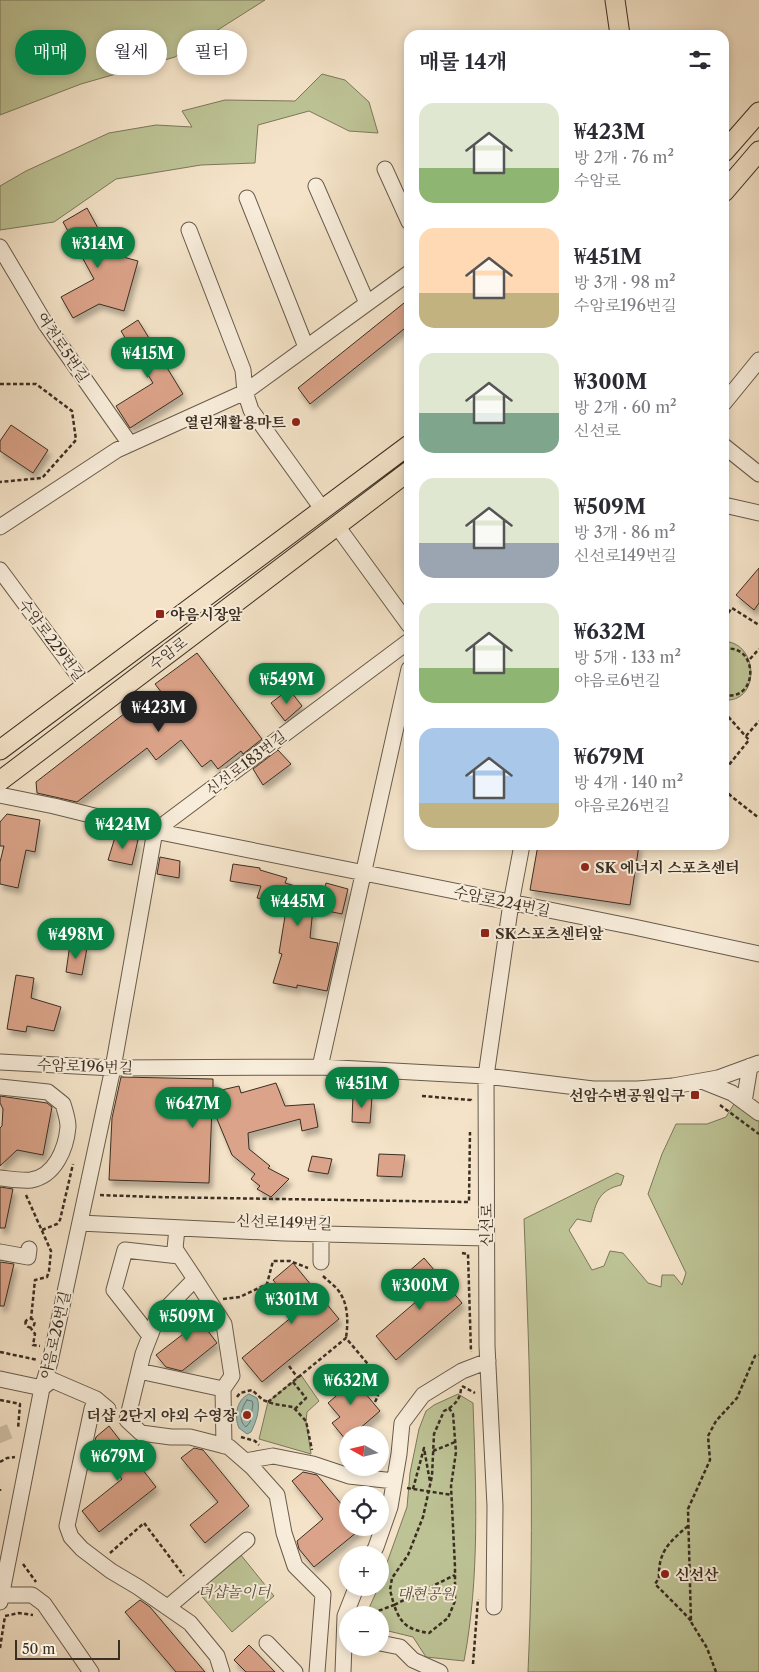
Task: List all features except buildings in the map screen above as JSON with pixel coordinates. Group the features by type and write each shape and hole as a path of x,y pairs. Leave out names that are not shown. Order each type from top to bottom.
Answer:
{"main road":[{"path":"615,0 619,30"},
{"path":"729,146 759,112"},
{"path":"729,186 759,151"},
{"name":"수암로","path":"0,750 404,449"},
{"name":"수암로","path":"1,794 404,474"}],"street":[{"path":"385,169 404,211"},
{"path":"316,186 367,303"},
{"path":"246,198 306,347"},
{"path":"189,230 243,370 245,392 252,410 323,510"},
{"name":"여천로5번길","path":"0,247 45,323 130,444"},
{"path":"0,527 117,450 245,392 404,277"},
{"path":"729,397 759,360"},
{"path":"729,450 759,474"},
{"path":"729,506 759,513"},
{"path":"337,526 404,618"},
{"name":"수암로229번길","path":"0,570 86,686"},
{"name":"신선로183번길","path":"155,831 404,645"},
{"path":"320,1067 404,691"},
{"name":"수암로224번길","path":"1,794 155,831 759,954"},
{"name":"야음로26번길","path":"1,1597 42,1388 50,1362 113,1068 155,831"},
{"name":"신선로","path":"494,1607 495,1506 488,1361 486,1076 511,903 521,850"},
{"name":"수암로196번길","path":"0,1062 113,1068 320,1067 486,1076 593,1089 638,1089 701,1081 718,1078 754,1064"},
{"path":"744,1102 754,1064"},
{"path":"701,1081 732,1093 759,1113"},
{"path":"0,1087 48,1092 63,1104 68,1126 63,1149 56,1164 45,1175 31,1180 0,1178"},
{"path":"80,1218 177,1228 284,1233 322,1228 318,1268"},
{"name":"신선로149번길","path":"80,1218 486,1234"},
{"path":"177,1228 175,1249 224,1324 232,1376 223,1389 224,1446"},
{"path":"0,1252 28,1257 30,1249"},
{"path":"150,1336 114,1290 125,1250 179,1256"},
{"path":"194,1279 157,1318 139,1371 127,1420 141,1433 171,1437 190,1437 229,1448 277,1495 284,1533 295,1566 323,1594 317,1672"},
{"path":"377,1546 390,1507 402,1423 423,1395 462,1371 488,1361"},
{"path":"139,1371 223,1389"},
{"path":"0,1379 42,1388 52,1380 96,1399 108,1409"},
{"path":"96,1399 67,1526 69,1534 75,1542 111,1570 190,1623 217,1656 222,1672"},
{"path":"244,1461 273,1456 313,1464 349,1476 394,1481"},
{"path":"168,1607 247,1540"},
{"path":"1,1597 32,1595 44,1604 91,1672"},
{"path":"266,1643 295,1672"},
{"path":"389,1645 400,1647 413,1660 440,1672"},
{"path":"343,1672 344,1656"}],"path":[{"path":"0,384 36,384 72,411 76,440 42,478 0,482"},
{"path":"729,612 732,608 759,625"},
{"path":"729,648 740,650 750,658 753,664 754,675 748,689 740,694 729,695"},
{"path":"750,658 759,649"},
{"path":"729,717 750,740 729,765"},
{"path":"746,736 759,721"},
{"path":"729,794 759,818"},
{"path":"422,1096 471,1100 471,1110"},
{"path":"86,1194 154,1197 469,1202 470,1128"},
{"path":"42,1230 57,1224 60,1220 75,1156"},
{"path":"19,1180 52,1251 47,1277 35,1280 31,1319"},
{"path":"459,1253 468,1254 471,1354"},
{"path":"227,1298 240,1297 267,1284 273,1260 290,1261 318,1268 338,1290 345,1303 348,1327 346,1338 268,1402"},
{"path":"346,1338 383,1382 367,1394"},
{"path":"0,1352 50,1362"},
{"path":"691,1622 688,1509 710,1460 708,1436 716,1422 737,1398 755,1356 759,1355"},
{"path":"289,1366 298,1378"},
{"path":"449,1408 453,1414 456,1452 451,1486 455,1601 448,1618 429,1633 414,1631 405,1626 394,1605 390,1590 392,1578 408,1555 423,1516 430,1484 434,1434 444,1411 449,1408 452,1407 460,1396 462,1371"},
{"path":"293,1382 306,1398 295,1409"},
{"path":"376,1388 378,1396 376,1402"},
{"path":"234,1401 240,1393 252,1390 268,1402 293,1407 306,1421 313,1464"},
{"path":"237,1434 255,1441"},
{"path":"433,1451 455,1442"},
{"path":"413,1489 424,1448 430,1484"},
{"path":"407,1488 452,1495"},
{"path":"100,1561 144,1523 192,1587"},
{"path":"688,1526 662,1552 659,1578 655,1584 691,1622 707,1648 716,1672"},
{"path":"21,1561 41,1589"},
{"path":"389,1607 455,1575"},
{"path":"0,1648 5,1616 19,1613 38,1615"}],"green space":[{"path":"0,0 265,0 218,30 177,30 177,56 167,59 167,30 96,30 96,75 112,75 81,84 0,115"},
{"path":"322,74 345,80 369,102 378,133 349,131 309,111 258,125 255,163 201,165 116,179 54,222 0,230 0,186 26,171 109,133 156,125 192,127 182,111 225,100 295,101"},
{"path":"729,642 739,646 746,654 750,664 749,685 744,693 735,699 729,700"},
{"path":"737,1099 759,1118 759,1672 528,1672 531,1502 530,1389 524,1219 617,1173 624,1176 621,1185 603,1194 597,1203 591,1222 577,1219 569,1230 592,1270 604,1266 610,1251 623,1253 648,1283 661,1287 662,1275 674,1275 682,1285 686,1273 648,1194 662,1154 676,1124 707,1124 726,1117"},
{"path":"301,1375 319,1401 307,1412 306,1421 311,1454 259,1439 268,1402"},
{"name":"대현공원","path":"458,1394 473,1403 475,1565 473,1597 464,1661 426,1657 413,1637 389,1631 389,1606 370,1606 374,1596 389,1596 389,1557 407,1507 410,1473 419,1429 426,1411 434,1405"},
{"name":"뎌샵놀이터","path":"236,1549 274,1596 232,1632 193,1586"}],"water":[{"name":"더샵 2단지 야외 수영장","path":"249,1394 257,1398 258,1406 255,1424 251,1432 247,1434 237,1424 237,1409 241,1400"}],"tunnel":[{"path":"0,1427 6,1442 6,1448"}],"place":[{"name":"열린재활용마트","path":"296,422"},
{"name":"야음시장앞","path":"160,614"},
{"name":"SK 에너지 스포츠센터","path":"585,867"},
{"name":"SK스포츠센터앞","path":"485,933"},
{"name":"선암수변공원입구","path":"695,1095"},
{"name":"더샵 2단지 야외 수영장","path":"247,1415"},
{"name":"신선산","path":"665,1574"}]}
